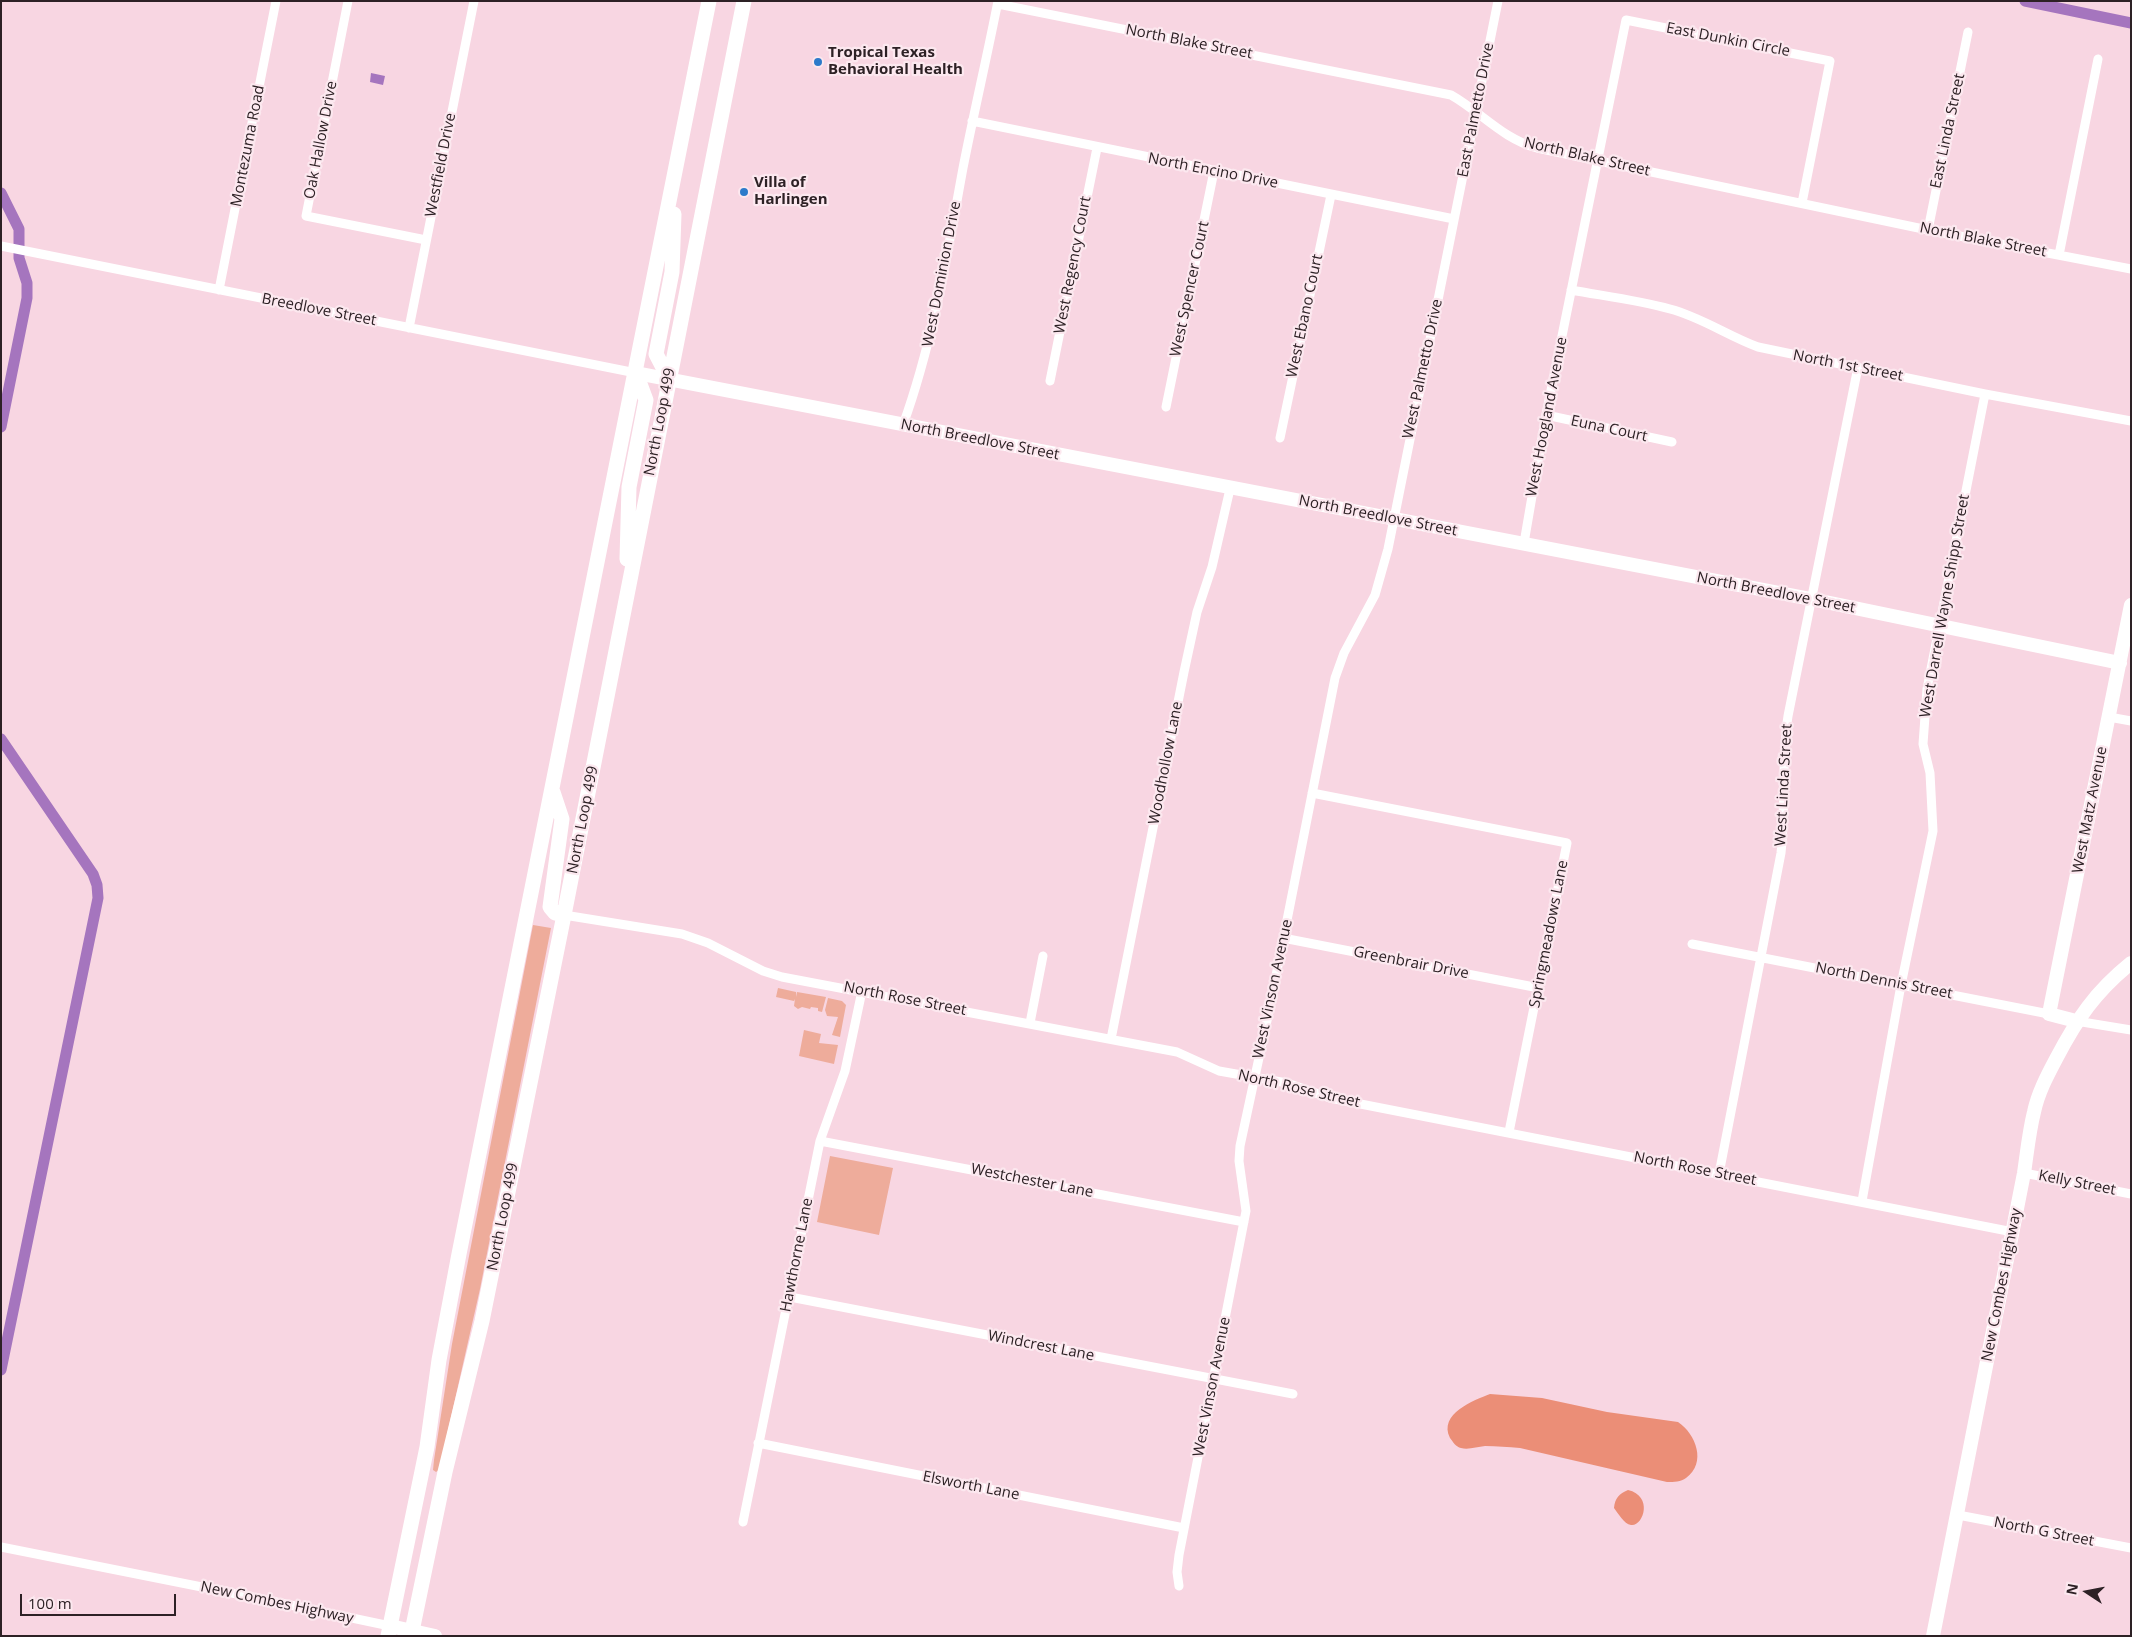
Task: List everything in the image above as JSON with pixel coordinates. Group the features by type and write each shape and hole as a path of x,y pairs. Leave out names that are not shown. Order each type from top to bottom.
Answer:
{"main road":[{"path":"389,1631 427,1447 459,1254 709,1"},
{"name":"North Loop 499","path":"412,1633 445,1472 482,1321 744,1"},
{"path":"669,379 656,354 672,272 675,173"},
{"path":"628,588 629,488 646,400 636,373"},
{"path":"553,790 562,819 550,907 554,913 564,915"}],"street":[{"name":"Montezuma Road","path":"220,290 276,1"},
{"name":"Oak Hallow Drive","path":"348,1 306,216 426,240"},
{"name":"Westfield Drive","path":"409,328 474,1"},
{"name":"East Palmetto Drive","path":"1454,219 1498,1"},
{"name":"North Blake Street","path":"998,3 1451,95 1521,144 1928,230 2131,269"},
{"name":"West Dominion Drive","path":"903,425 919,380 933,329 972,121 998,3"},
{"name":"East Dunkin Circle","path":"1599,162 1626,20 1830,60 1802,203"},
{"name":"East Linda Street","path":"1928,230 1968,32"},
{"path":"2059,255 2098,59"},
{"name":"North Encino Drive","path":"972,121 1097,148 1454,219"},
{"name":"West Regency Court","path":"1050,381 1097,148"},
{"name":"West Hoogland Avenue","path":"1524,544 1546,416 1599,162"},
{"name":"West Spencer Court","path":"1166,407 1214,171"},
{"name":"West Ebano Court","path":"1280,438 1330,195"},
{"name":"West Palmetto Drive","path":"1393,519 1454,219"},
{"name":"Breedlove Street","path":"1,246 636,373"},
{"name":"North 1st Street","path":"1571,290 1670,309 1692,316 1734,338 1758,347 1985,394 2131,421"},
{"name":"West Linda Street","path":"1719,1174 1783,832 1784,738 1858,367"},
{"name":"North Breedlove Street","path":"636,373 1811,599 2120,663"},
{"name":"West Darrell Wayne Shipp Street","path":"1862,1201 1901,984 1933,831 1930,773 1923,744 1927,688 1985,394"},
{"name":"Euna Court","path":"1546,416 1672,442"},
{"name":"Woodhollow Lane","path":"1111,1039 1184,672 1197,612 1212,567 1230,488"},
{"name":"West Vinson Avenue","path":"1179,1586 1177,1572 1184,1528 1246,1211 1239,1162 1240,1146 1335,678 1344,653 1379,584 1393,519"},
{"name":"West Matz Avenue","path":"2049,1014 2131,605"},
{"path":"2109,717 2131,721"},
{"name":"Springmeadows Lane","path":"1312,793 1567,843 1509,1132"},
{"name":"North Rose Street","path":"564,915 682,934 708,943 763,971 1177,1052 1220,1071 1287,1083 1330,1098 2013,1232"},
{"name":"Greenbrair Drive","path":"1283,938 1539,988"},
{"name":"North Dennis Street","path":"1692,944 1901,984 2076,1021"},
{"path":"1030,1023 1043,956"},
{"name":"New Combes Highway","path":"1933,1636 2013,1232 2033,1113 2041,1088 2076,1021 2085,1008 2109,982 2131,963"},
{"name":"Hawthorne Lane","path":"743,1522 820,1141 845,1071 862,991"},
{"path":"2076,1021 2131,1030"},
{"name":"Westchester Lane","path":"820,1141 1244,1222"},
{"name":"Kelly Street","path":"2024,1173 2131,1194"},
{"name":"Windcrest Lane","path":"790,1297 1293,1394"},
{"name":"Elsworth Lane","path":"758,1443 1184,1528"},
{"name":"North G Street","path":"1958,1516 2131,1548"},
{"name":"New Combes Highway","path":"1,1547 257,1598 389,1631 435,1636"}],"shaded area":[{"path":"371,73 385,76 383,85 370,82"},
{"path":"533,925 551,928 480,1289 439,1470 436,1472 433,1470 434,1460 452,1344"},
{"path":"778,988 796,992 796,997 797,992 826,997 822,1012 818,1011 818,1008 811,1007 810,1009 802,1007 798,1009 794,1006 795,999 794,1001 776,997"},
{"path":"828,998 842,1001 846,1005 840,1037 832,1035 838,1017 827,1016 825,1010"},
{"path":"804,1030 821,1034 819,1043 838,1045 834,1064 799,1056"},
{"path":"830,1156 893,1168 879,1235 817,1222"},
{"path":"1490,1394 1542,1398 1607,1412 1678,1422 1694,1441 1697,1449 1696,1465 1692,1472 1684,1479 1677,1482 1667,1482 1520,1448 1485,1446 1467,1449 1458,1447 1450,1438 1448,1429 1453,1415 1467,1404"},
{"path":"1628,1490 1636,1493 1644,1504 1644,1510 1639,1521 1631,1525 1614,1508 1618,1497"}],"waterway":[{"path":"2025,1 2131,23"},
{"path":"1,193 19,229 19,258 27,283 27,298 1,427"},
{"path":"1,739 93,874 97,885 98,898 1,1370"}],"place":[{"name":"Tropical Texas Behavioral Health","path":"818,62"},
{"name":"Villa of Harlingen","path":"744,192"}]}
